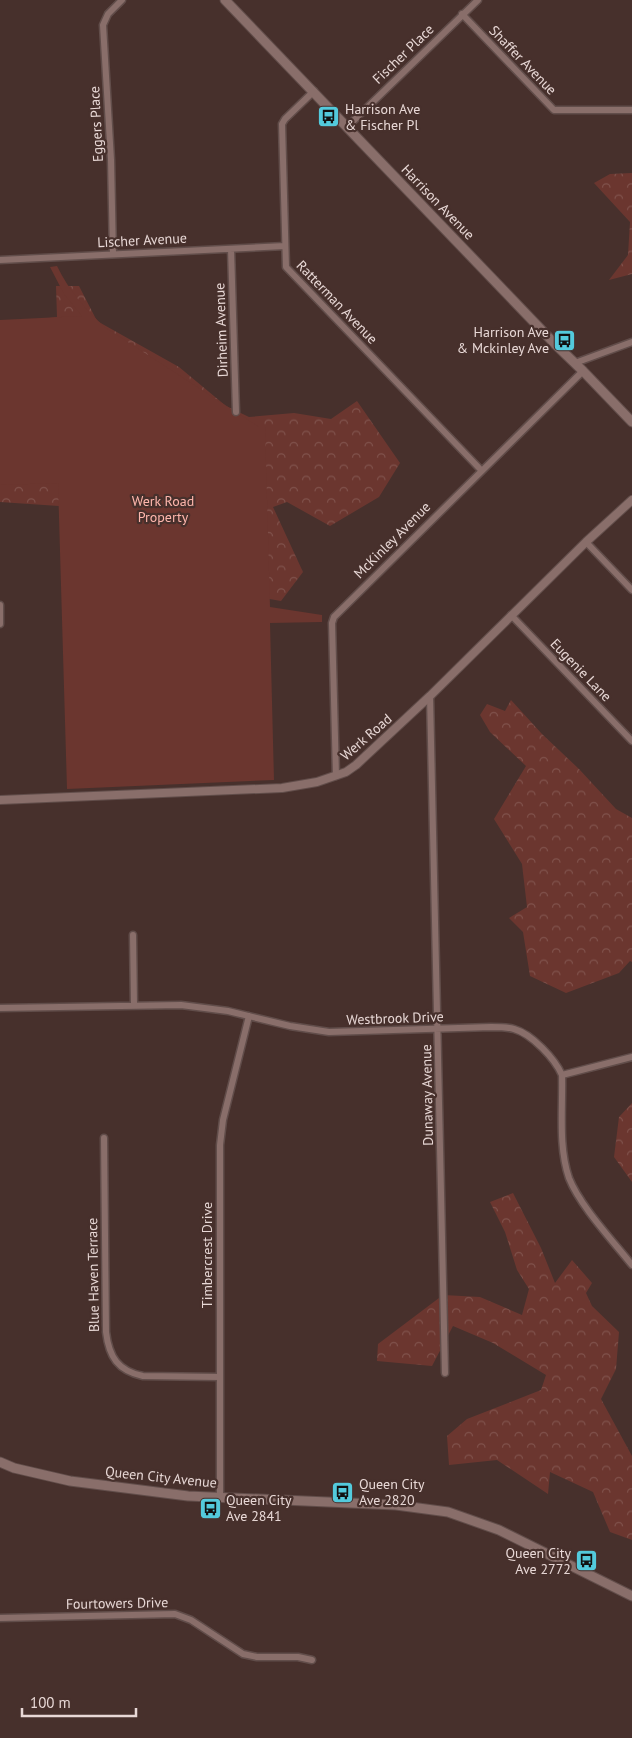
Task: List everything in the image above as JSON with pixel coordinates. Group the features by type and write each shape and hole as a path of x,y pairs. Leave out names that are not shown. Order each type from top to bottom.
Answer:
{"main road":[{"name":"Harrison Avenue","path":"225,0 632,422"},
{"name":"Queen City Avenue","path":"0,1462 14,1468 70,1481 188,1496 396,1505 448,1512 499,1530 632,1596"}],"street":[{"name":"Eggers Place","path":"113,254 103,25 108,14 122,0"},
{"name":"Fischer Place","path":"348,126 478,0"},
{"name":"Shaffer Avenue","path":"462,14 554,110 632,110"},
{"name":"Ratterman Avenue","path":"314,91 282,124 286,267 481,470"},
{"name":"Lischer Avenue","path":"0,260 285,246"},
{"name":"Dirheim Avenue","path":"231,248 236,412"},
{"path":"575,363 632,342"},
{"name":"McKinley Avenue","path":"336,776 332,662 332,623 334,617 583,371"},
{"name":"Werk Road","path":"0,800 282,788 301,786 346,772 371,752 430,696 586,542 632,500"},
{"path":"586,542 632,590"},
{"path":"0,605 0,624"},
{"name":"Eugenie Lane","path":"511,615 632,741"},
{"name":"Dunaway Avenue","path":"430,696 445,1373"},
{"path":"133,935 134,1005"},
{"name":"Westbrook Drive","path":"0,1008 181,1005 250,1016 290,1026 329,1032 491,1027 515,1029 533,1040 558,1065 562,1075"},
{"name":"Timbercrest Drive","path":"220,1498 220,1145 223,1120 250,1016"},
{"path":"632,1057 562,1075 563,1146 570,1180 589,1210 632,1265"},
{"name":"Blue Haven Terrace","path":"104,1138 106,1332 110,1353 119,1365 135,1374 143,1376 220,1377"},
{"name":"Fourtowers Drive","path":"0,1618 175,1614 191,1620 243,1654 257,1657 298,1657 312,1660"}],"green space":[{"path":"632,173 632,274 609,280 628,255 630,222 594,183 610,174"},
{"name":"Werk Road Property","path":"57,266 78,300 106,328 259,427 265,427 270,607 322,615 322,622 270,623 274,780 67,789 58,483 0,485 0,320 82,316 64,294 50,267"},
{"path":"56,286 79,286 97,321 179,367 226,406 249,417 294,413 331,419 357,401 400,463 379,497 330,526 287,502 273,507 303,572 281,601 197,586 59,506 0,502 0,324 57,317"},
{"path":"511,700 616,809 632,818 632,962 630,961 619,973 566,993 530,976 523,932 509,918 527,907 522,864 494,819 526,766 490,732 480,715 487,704 505,711"},
{"path":"632,1103 632,1182 614,1157 619,1117"},
{"path":"513,1193 541,1248 555,1283 572,1260 592,1283 586,1293 592,1306 619,1332 616,1369 601,1399 632,1456 632,1540 610,1532 593,1492 550,1472 548,1494 497,1460 449,1465 447,1436 467,1419 541,1390 546,1375 493,1343 453,1326 432,1366 377,1361 378,1344 443,1295 480,1297 522,1315 529,1289 517,1270 505,1232 490,1202"}],"place":[{"name":"Harrison Ave & Fischer Pl","path":"329,117"},
{"name":"Harrison Ave & Mckinley Ave","path":"565,340"},
{"name":"Queen City Ave 2820","path":"343,1492"},
{"name":"Queen City Ave 2841","path":"210,1508"},
{"name":"Queen City Ave 2772","path":"587,1561"}]}
